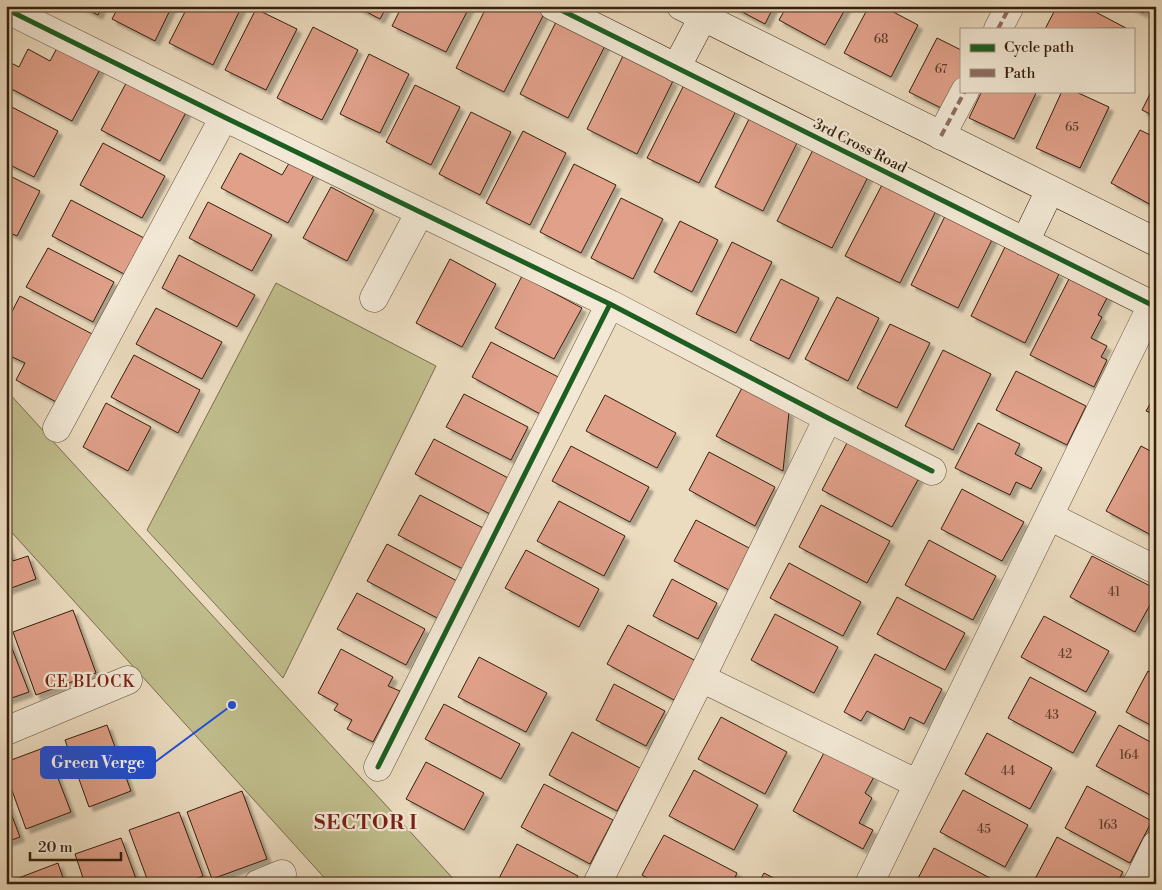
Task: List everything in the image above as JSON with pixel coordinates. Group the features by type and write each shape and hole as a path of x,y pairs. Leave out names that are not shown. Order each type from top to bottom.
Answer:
{"street":[{"name":"3rd Cross Road","path":"553,6 1154,306"},
{"path":"999,28 1010,6"},
{"path":"6,8 224,117 610,304 932,470"},
{"path":"676,68 692,12 1156,242"},
{"path":"941,136 964,92"},
{"path":"58,428 224,117"},
{"path":"1025,242 1050,190"},
{"path":"374,298 420,212"},
{"path":"378,767 610,304"},
{"path":"869,884 1154,306"},
{"path":"598,884 828,418"},
{"path":"1049,516 1156,570"},
{"path":"701,678 918,784"},
{"path":"6,731 128,680"},
{"path":"1137,884 1156,844"}],"shaded area":[{"path":"276,283 436,366 283,678 147,530"},
{"path":"6,390 458,884 330,884 6,526"}],"building":[{"path":"80,6 102,6 98,15"},
{"path":"119,6 172,6 155,41 112,19"},
{"path":"188,6 242,6 213,65 169,43"},
{"path":"355,6 387,6 380,19"},
{"path":"402,6 470,6 446,52 392,26"},
{"path":"487,6 537,6 546,10 504,92 456,68"},
{"path":"731,6 774,6 765,24"},
{"path":"787,6 847,6 825,45 779,20"},
{"path":"869,6 882,6 918,25 891,77 844,53"},
{"path":"1057,6 1084,6 1126,28 1046,28"},
{"path":"1128,6 1146,6 1143,13"},
{"path":"256,9 297,29 266,90 225,70"},
{"path":"559,16 608,40 568,118 520,94"},
{"path":"313,27 358,50 322,120 277,98"},
{"path":"937,38 960,50 960,90 949,112 909,92"},
{"path":"62,39 104,62 72,121 6,86 6,67 9,62 19,67 28,49 50,61"},
{"path":"369,54 409,74 380,133 340,114"},
{"path":"623,56 673,81 637,154 587,129"},
{"path":"131,74 190,105 160,161 101,130"},
{"path":"1156,82 1156,117 1142,110"},
{"path":"415,85 460,107 431,165 386,142"},
{"path":"684,85 736,111 699,183 647,158"},
{"path":"982,92 1037,92 1014,139 969,118"},
{"path":"1062,92 1076,92 1109,107 1080,168 1036,148"},
{"path":"6,104 58,131 34,177 6,163"},
{"path":"471,112 511,132 480,195 439,174"},
{"path":"749,119 797,143 763,211 715,187"},
{"path":"1140,130 1156,138 1156,200 1153,206 1111,183"},
{"path":"523,131 566,153 530,225 486,203"},
{"path":"103,143 165,176 142,218 80,185"},
{"path":"815,146 870,173 832,248 777,221"},
{"path":"240,153 282,175 291,160 315,173 288,223 221,188"},
{"path":"574,164 616,185 581,253 540,232"},
{"path":"6,174 40,191 17,236 6,231"},
{"path":"884,181 938,207 900,283 845,256"},
{"path":"331,187 374,210 347,261 303,238"},
{"path":"621,198 663,219 633,279 591,258"},
{"path":"71,200 144,238 124,274 52,236"},
{"path":"208,202 272,235 252,271 189,238"},
{"path":"946,214 993,238 958,308 911,285"},
{"path":"680,221 718,240 692,292 654,272"},
{"path":"732,242 772,262 736,333 696,314"},
{"path":"1005,247 1059,274 1025,343 971,316"},
{"path":"48,248 114,282 93,322 26,287"},
{"path":"179,255 255,295 237,327 162,288"},
{"path":"450,259 496,284 462,347 416,323"},
{"path":"522,276 582,308 554,359 495,328"},
{"path":"1070,277 1108,296 1098,315 1102,317 1091,338 1107,346 1101,357 1107,360 1094,387 1030,355"},
{"path":"781,279 819,298 789,359 750,340"},
{"path":"20,296 94,335 58,403 16,380 25,363 6,354 6,323"},
{"path":"837,297 879,318 848,381 805,359"},
{"path":"156,308 222,342 202,379 136,344"},
{"path":"890,324 930,343 897,408 857,388"},
{"path":"491,342 562,379 542,415 472,377"},
{"path":"943,350 991,374 953,450 905,426"},
{"path":"134,355 200,390 178,433 111,397"},
{"path":"1016,371 1086,406 1067,445 996,410"},
{"path":"742,388 789,412 783,471 716,436"},
{"path":"464,394 528,427 511,460 446,427"},
{"path":"1156,394 1156,415 1146,411"},
{"path":"605,395 676,433 657,468 586,431"},
{"path":"106,403 151,427 128,471 83,447"},
{"path":"978,423 1020,444 1015,454 1042,468 1031,489 1016,482 1010,495 955,468"},
{"path":"434,439 510,479 490,514 415,474"},
{"path":"848,441 919,478 892,527 822,490"},
{"path":"571,446 649,487 630,522 552,481"},
{"path":"1141,446 1156,454 1156,532 1153,536 1106,511"},
{"path":"709,452 775,487 755,526 689,490"},
{"path":"962,489 1024,522 1002,561 941,529"},
{"path":"420,495 485,529 463,569 398,535"},
{"path":"559,501 625,536 604,576 537,541"},
{"path":"821,505 890,541 867,583 799,547"},
{"path":"696,520 751,549 729,590 674,561"},
{"path":"929,540 996,576 973,620 905,585"},
{"path":"6,542 13,561 28,556 36,579 6,590"},
{"path":"387,544 459,582 439,619 367,581"},
{"path":"526,550 599,589 579,627 505,588"},
{"path":"1092,556 1156,589 1156,594 1135,632 1070,597"},
{"path":"789,563 861,602 843,636 770,598"},
{"path":"672,579 717,603 698,639 653,616"},
{"path":"357,593 425,629 406,665 337,629"},
{"path":"897,597 965,633 945,670 877,634"},
{"path":"73,610 96,673 36,695 13,632"},
{"path":"775,614 838,647 814,693 751,660"},
{"path":"1044,616 1109,651 1086,692 1021,657"},
{"path":"628,625 696,661 674,700 607,664"},
{"path":"6,633 29,692 6,700"},
{"path":"341,649 393,677 388,686 400,691 373,742 347,729 352,720 334,710 338,704 318,693"},
{"path":"875,654 942,689 924,724 910,717 904,730 867,711 861,721 844,712"},
{"path":"479,657 547,693 526,732 458,697"},
{"path":"1148,671 1156,675 1156,728 1126,712"},
{"path":"1030,677 1096,712 1073,753 1008,718"},
{"path":"614,684 665,711 646,746 596,720"},
{"path":"444,704 520,744 501,779 425,739"},
{"path":"721,717 787,752 765,794 698,759"},
{"path":"107,725 131,791 89,807 65,740"},
{"path":"1119,725 1156,745 1156,798 1096,766"},
{"path":"572,732 640,768 617,811 549,775"},
{"path":"987,733 1052,768 1030,809 965,774"},
{"path":"46,747 71,812 26,829 6,774 6,762"},
{"path":"825,751 874,777 865,793 872,798 859,823 873,830 863,849 793,811"},
{"path":"426,762 484,793 464,830 406,799"},
{"path":"694,770 758,805 734,850 669,816"},
{"path":"544,784 613,820 590,864 521,827"},
{"path":"1087,786 1152,821 1130,863 1065,828"},
{"path":"963,790 1028,825 1005,867 940,832"},
{"path":"242,791 267,859 212,879 187,812"},
{"path":"6,800 20,837 6,842"},
{"path":"179,812 203,876 181,884 149,884 129,830"},
{"path":"664,835 737,873 732,884 658,884 642,875"},
{"path":"1057,837 1123,872 1116,884 1045,884 1035,879"},
{"path":"121,838 138,884 85,884 75,854"},
{"path":"517,844 578,876 574,884 496,884"},
{"path":"934,848 1001,884 915,884"},
{"path":"58,863 65,884 9,884 8,882"},
{"path":"764,873 785,884 758,884"}],"marked path":[{"path":"999,28 1010,6"},
{"path":"941,136 964,92"}],"cycle path":[{"path":"553,6 1156,307"},
{"path":"6,9 610,304"},
{"path":"378,767 610,304 932,471"}],"place":[{"name":"Green Verge","path":"232,705"}],"district":[{"name":"CE BLOCK","path":"90,682"},
{"name":"SECTOR I","path":"366,823"}]}
